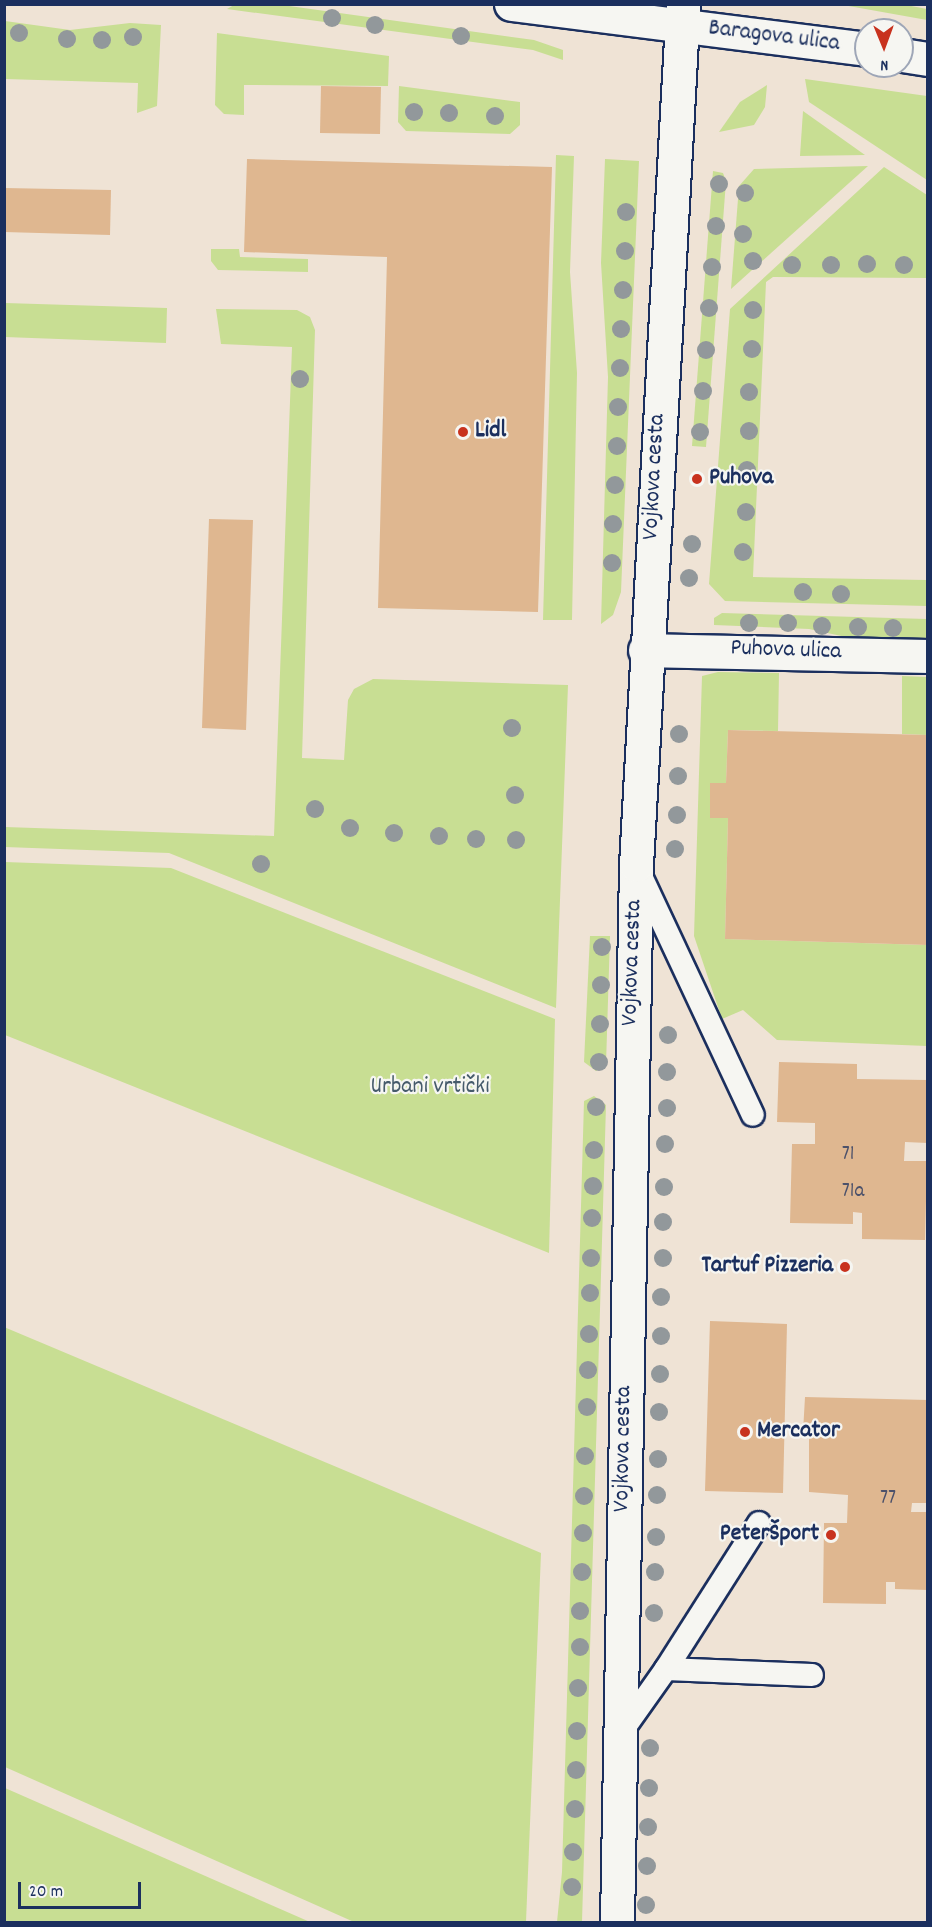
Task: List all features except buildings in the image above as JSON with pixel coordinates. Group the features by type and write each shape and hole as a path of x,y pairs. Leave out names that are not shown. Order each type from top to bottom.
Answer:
{"street":[{"name":"Baragova ulica","path":"511,4 682,15 854,48"},
{"name":"Vojkova cesta","path":"616,1923 636,865 645,650 682,15"},
{"name":"Puhova ulica","path":"645,650 927,656"}],"lane":[{"path":"636,865 753,1115"},
{"path":"620,1734 666,1669 759,1523"},
{"path":"666,1669 812,1675"}],"green space":[{"path":"234,5 282,5 534,40 563,50 563,60 533,50 227,9"},
{"path":"843,5 906,5 927,9 927,20"},
{"path":"5,21 70,30 130,23 161,25 157,106 137,113 138,83 5,79"},
{"path":"217,33 389,56 388,86 244,85 244,115 224,114 215,105"},
{"path":"805,79 927,96 927,180 809,102"},
{"path":"767,85 765,107 754,125 719,132 740,102"},
{"path":"399,86 520,102 520,125 510,134 406,131 398,122"},
{"path":"803,111 865,155 800,156"},
{"path":"556,155 574,156 570,272 577,373 572,620 543,620"},
{"path":"605,159 639,161 621,592 613,615 601,624 608,377 601,263"},
{"path":"868,166 731,289 739,186 754,169"},
{"path":"884,167 927,195 927,278 773,277 766,282 753,577 927,580 927,606 725,601 709,584 730,309"},
{"path":"713,171 723,173 726,181 706,447 692,446"},
{"path":"211,249 239,249 240,257 308,259 308,272 218,270 211,261"},
{"path":"5,303 167,308 166,343 5,337"},
{"path":"216,309 297,310 310,317 315,330 302,758 344,760 348,700 354,689 373,679 568,685 556,1008 169,853 5,847 5,827 274,836 292,347 221,344"},
{"path":"722,613 927,619 927,639 846,637 809,629 714,625 714,618"},
{"path":"718,672 779,673 778,731 728,730 726,783 710,783 710,817 728,818 725,939 927,945 927,1046 777,1040 743,1010 722,1019 694,936 702,676"},
{"path":"902,676 927,677 927,735 902,734"},
{"name":"Urbani vrtički","path":"5,862 171,868 555,1019 549,1253 5,1035"},
{"path":"590,936 610,936 606,1065 596,1071 584,1062"},
{"path":"594,1096 606,1105 582,1922 557,1922 562,1872 584,1101"},
{"path":"4,1327 541,1553 526,1922 354,1922 5,1767"},
{"path":"5,1788 310,1922 5,1922"}],"place":[{"name":"Lidl","path":"463,432"},
{"name":"Puhova","path":"697,479"},
{"name":"Tartuf Pizzeria","path":"845,1267"},
{"name":"Mercator","path":"745,1432"},
{"name":"PeterŠport","path":"831,1535"}]}
